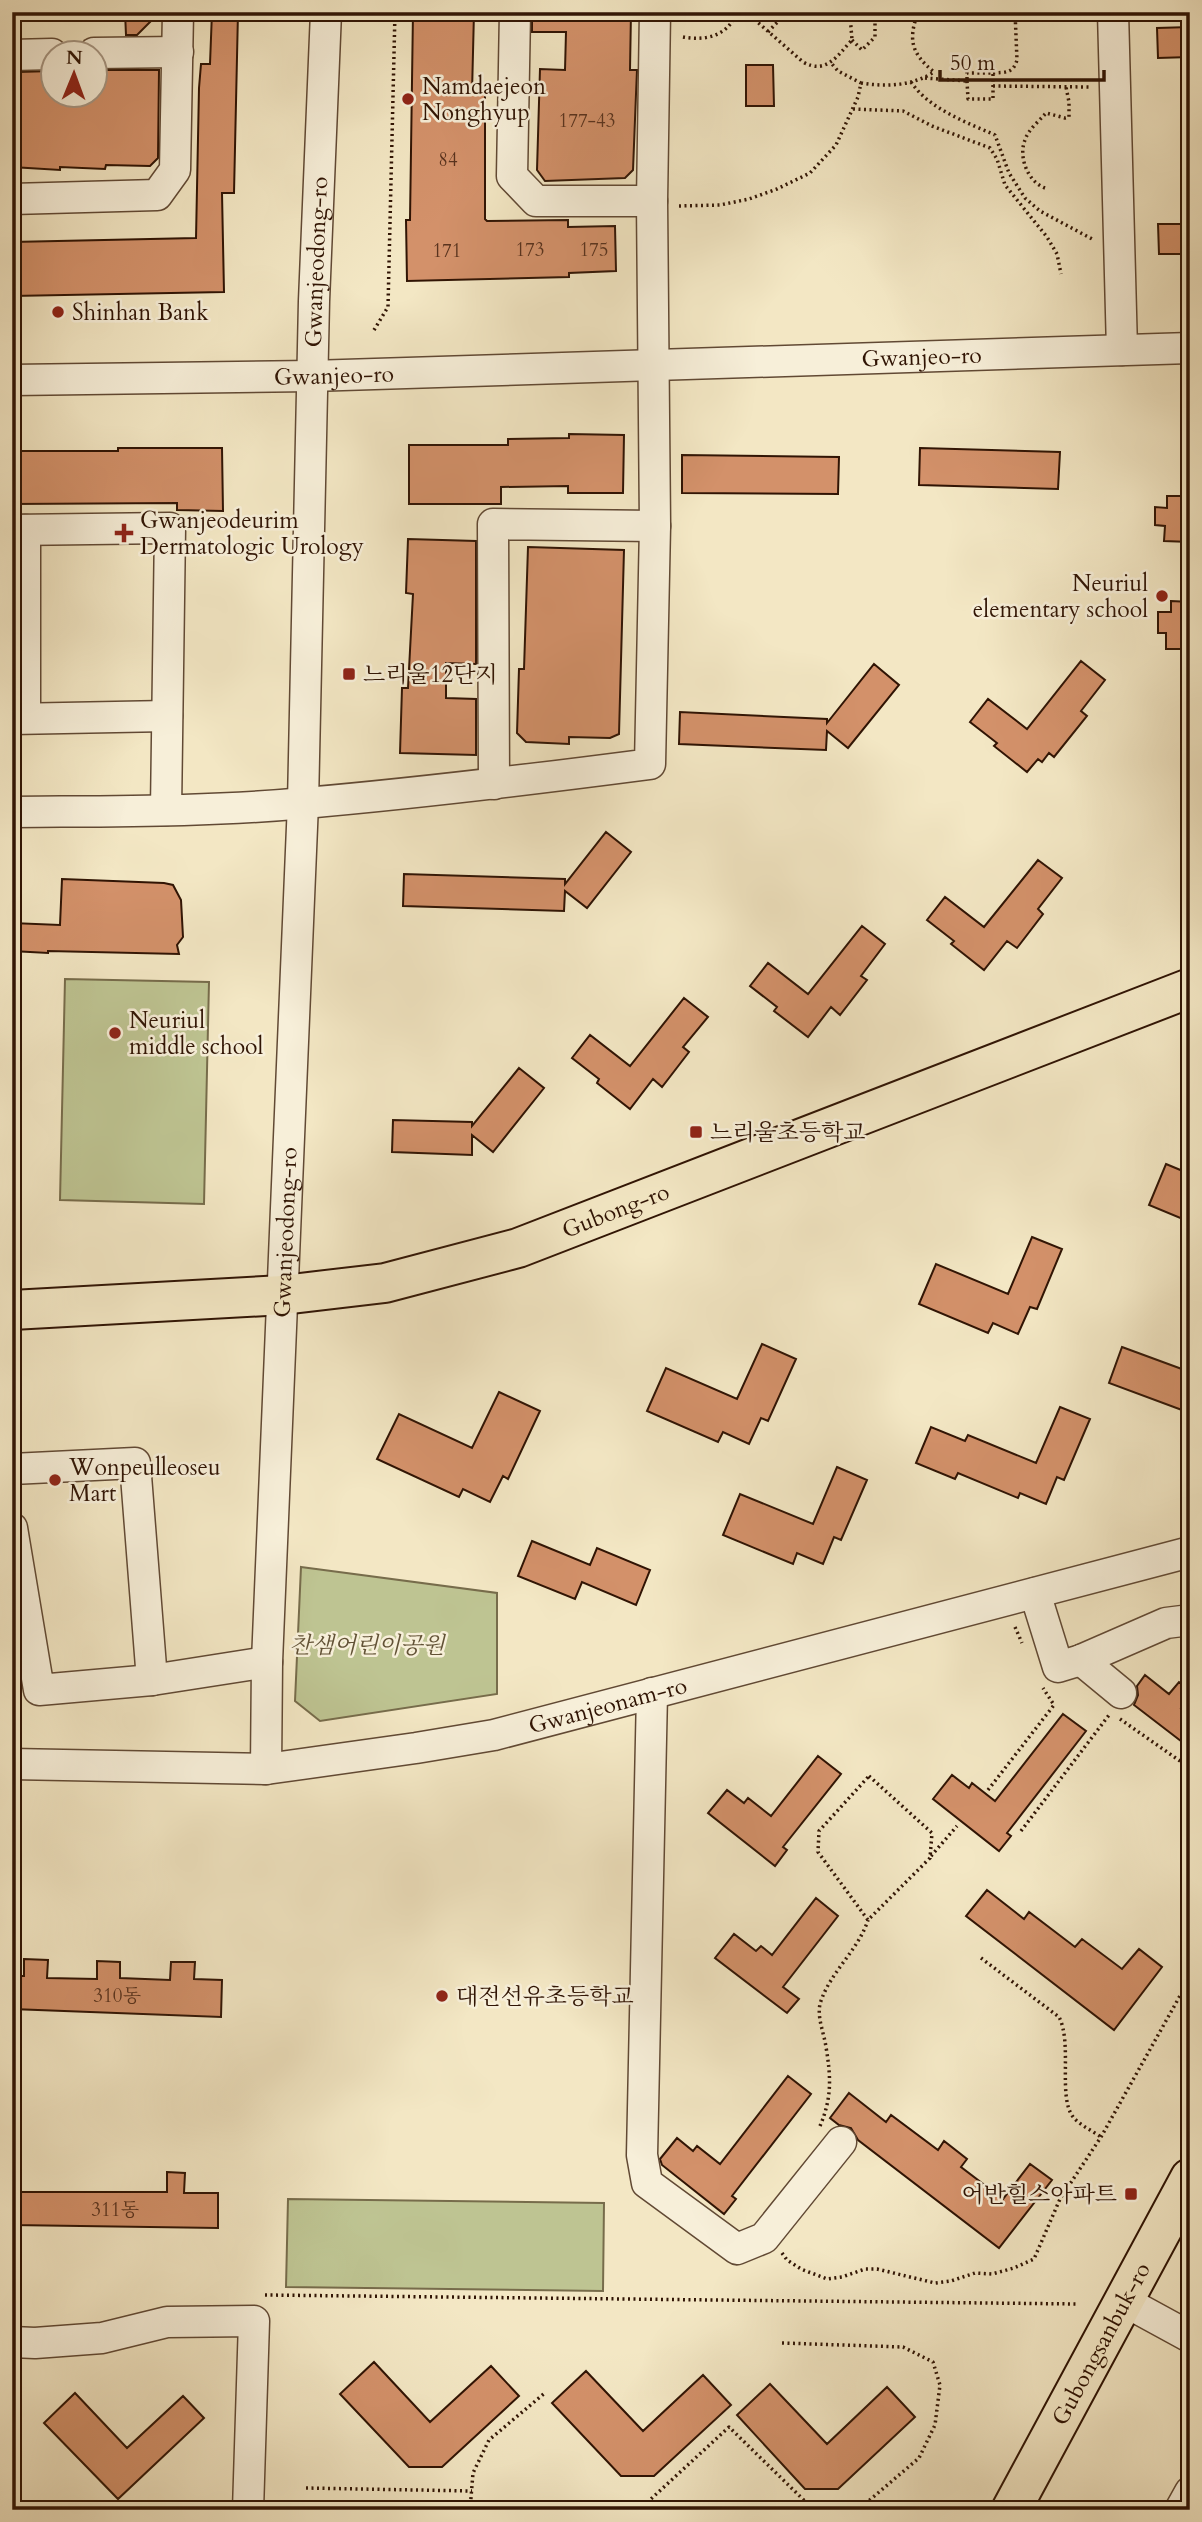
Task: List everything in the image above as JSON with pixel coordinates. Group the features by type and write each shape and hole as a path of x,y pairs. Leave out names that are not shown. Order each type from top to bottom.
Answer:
{"main road":[{"name":"Gubong-ro","path":"12,1310 283,1295 385,1283 518,1248 1190,988"},
{"name":"Gubongsanbuk-ro","path":"1011,2510 1190,2178"}],"street":[{"path":"12,200 158,195 175,170 178,12"},
{"name":"Gwanjeodong-ro","path":"267,1769 267,1662 303,803 311,376 327,12"},
{"path":"514,12 512,176 536,201 666,203"},
{"path":"12,812 166,810 303,803 494,784 650,764 655,365 666,203 656,12"},
{"path":"1113,12 1122,350"},
{"path":"108,53 178,52"},
{"path":"12,55 38,54"},
{"name":"Gwanjeo-ro","path":"12,380 311,376 1190,348"},
{"path":"494,784 493,524 654,526"},
{"path":"166,810 170,528 19,530 19,719 167,716"},
{"path":"12,1469 135,1462 152,1680"},
{"path":"12,1528 39,1690 152,1680 267,1662"},
{"name":"Gwanjeonam-ro","path":"12,1765 267,1769 494,1735 1190,1552"},
{"path":"1035,1593 1058,1667 1081,1660 1166,1623 1190,1620"},
{"path":"1081,1660 1121,1693"},
{"path":"652,1693 642,2155 648,2183 737,2249 764,2238 828,2139"},
{"path":"1124,2301 1190,2337"},
{"path":"12,2342 102,2339 167,2322 259,2308 248,2510"},
{"path":"1180,2510 1190,2492"}],"path":[{"path":"374,330 388,307 395,12"},
{"path":"682,37 696,39 721,33 730,25 737,12"},
{"path":"746,12 811,66 819,67 831,63 852,40"},
{"path":"768,32 787,12"},
{"path":"850,13 852,40 862,50 875,37 875,20 868,12"},
{"path":"831,63 838,71 861,83 889,86 925,78 934,72 916,54 912,41 918,12"},
{"path":"993,73 993,99 968,99 967,73 1009,72 1015,68 1016,12"},
{"path":"925,78 967,80"},
{"path":"911,82 919,95 995,135 1015,184 1025,198 1040,211 1083,236 1104,244"},
{"path":"666,203 720,205 749,199 778,189 810,173 836,145 853,109 861,83"},
{"path":"993,86 1090,87"},
{"path":"1045,187 1038,185 1026,167 1023,150 1025,138 1046,113 1069,117 1066,87"},
{"path":"853,109 903,111 932,126 990,148 997,159 1005,185 1047,237 1057,254 1061,274"},
{"path":"1015,1627 1025,1652"},
{"path":"988,1790 1054,1705 1041,1686"},
{"path":"1021,1831 1111,1712 1190,1768"},
{"path":"868,1920 818,1852 819,1831 869,1776 932,1833 930,1858"},
{"path":"828,2139 830,2083 819,2007 827,1987 863,1934 868,1920 930,1858 957,1826"},
{"path":"981,1958 1059,2017 1065,2029 1068,2107 1074,2119 1101,2137"},
{"path":"780,2252 801,2269 827,2279 865,2269 877,2269 935,2283 975,2273 992,2274 1014,2269 1034,2259 1060,2199 1101,2137 1190,1978"},
{"path":"259,2308 1077,2304"},
{"path":"782,2343 902,2347 933,2362 940,2385 935,2425 919,2458 858,2510"},
{"path":"470,2510 473,2473 489,2440 546,2392"},
{"path":"639,2510 729,2427 814,2510"},
{"path":"306,2488 472,2491"}],"green space":[{"path":"65,979 209,982 204,1204 60,1200"},
{"name":"찬샘어린이공원","path":"301,1567 497,1593 497,1694 320,1721 295,1701"},
{"path":"288,2199 604,2203 603,2291 286,2287"}],"building":[{"path":"125,12 160,12 137,35 126,35"},
{"path":"212,12 238,12 234,193 222,193 224,292 12,296 12,242 196,238 199,88 201,64 210,64"},
{"path":"413,12 474,12 472,93 485,93 485,219 568,220 568,227 615,226 616,271 569,273 569,277 407,281 406,220 410,220"},
{"path":"532,12 631,12 630,70 637,70 633,170 625,178 545,181 537,170 540,69 565,70 566,32 532,32"},
{"path":"1190,27 1190,57 1158,58 1157,28"},
{"path":"746,65 773,65 774,106 746,106"},
{"path":"108,70 159,70 158,158 150,166 106,165 105,169 12,167 12,97 18,97 18,72 38,71 38,108 108,108"},
{"path":"1158,224 1190,224 1190,254 1159,254"},
{"path":"569,434 624,435 623,493 568,493 568,486 501,487 501,504 409,504 409,445 508,445 508,439 569,438"},
{"path":"118,448 222,448 223,511 177,510 177,503 12,504 12,451 118,451"},
{"path":"920,448 1060,452 1058,489 919,485"},
{"path":"682,455 839,457 838,494 682,493"},
{"path":"1167,496 1190,496 1190,542 1164,541 1165,526 1155,525 1155,507 1167,508"},
{"path":"408,539 476,541 476,664 446,663 446,698 476,699 476,755 400,753 402,688 408,688 413,594 406,593"},
{"path":"528,547 624,550 619,734 610,738 569,737 569,744 526,742 517,733 519,669 524,669"},
{"path":"1171,601 1190,602 1190,649 1166,649 1166,633 1158,633 1158,612 1171,612"},
{"path":"1081,661 1105,680 1081,711 1087,716 1054,757 1049,753 1042,762 1038,759 1027,772 994,746 997,743 970,722 988,699 1027,729"},
{"path":"874,664 899,685 848,748 827,731 826,750 679,744 680,712 827,719 827,723"},
{"path":"606,832 631,852 587,908 565,891 564,911 403,906 404,874 565,879 565,884"},
{"path":"1038,860 1062,878 1038,909 1043,914 1017,948 1007,941 984,970 951,944 954,941 927,920 945,897 984,927"},
{"path":"62,879 173,885 181,900 183,937 177,945 179,954 12,951 12,923 60,925"},
{"path":"862,926 885,944 861,976 867,980 840,1015 831,1007 808,1037 774,1011 777,1007 750,986 768,963 808,994"},
{"path":"684,998 708,1017 683,1047 689,1052 662,1087 653,1079 630,1109 597,1083 599,1079 572,1058 590,1035 630,1066"},
{"path":"519,1068 544,1088 493,1152 472,1135 472,1155 392,1152 393,1120 472,1122 472,1126"},
{"path":"1166,1164 1190,1174 1190,1222 1149,1205"},
{"path":"1032,1237 1062,1249 1037,1309 1030,1307 1018,1334 993,1323 988,1333 919,1304 936,1264 1008,1294"},
{"path":"762,1344 796,1359 768,1421 761,1418 749,1444 723,1432 718,1442 647,1411 666,1368 737,1399"},
{"path":"1122,1347 1190,1372 1190,1413 1109,1383"},
{"path":"499,1392 540,1411 508,1479 503,1476 490,1502 463,1489 459,1497 377,1459 399,1414 472,1448"},
{"path":"1060,1407 1090,1419 1064,1480 1057,1477 1046,1504 1020,1493 1018,1498 958,1473 955,1479 916,1463 931,1427 965,1441 968,1435 1036,1463"},
{"path":"837,1467 867,1480 841,1540 834,1537 823,1564 797,1553 793,1564 723,1535 740,1494 813,1524"},
{"path":"532,1541 590,1565 597,1548 650,1570 636,1605 582,1582 575,1599 518,1576"},
{"path":"1145,1675 1169,1694 1179,1682 1190,1690 1190,1698 1181,1708 1190,1715 1190,1748 1134,1705 1138,1695 1137,1686"},
{"path":"1063,1714 1086,1731 1007,1833 1011,1836 999,1851 933,1799 952,1775 969,1788 972,1783 995,1801"},
{"path":"818,1756 841,1774 783,1847 787,1850 775,1866 708,1813 727,1790 744,1803 748,1798 771,1816"},
{"path":"987,1890 1024,1919 1029,1912 1075,1947 1082,1939 1122,1969 1139,1949 1162,1967 1114,2030 966,1916"},
{"path":"816,1898 838,1916 783,1987 799,1999 787,2013 715,1958 734,1934 756,1951 761,1946 772,1955"},
{"path":"24,1959 48,1960 47,1978 97,1979 97,1961 120,1962 120,1978 170,1980 171,1962 195,1962 194,1979 222,1980 221,2017 12,2009 12,1976 24,1976"},
{"path":"788,2076 811,2094 732,2196 736,2199 724,2214 662,2165 660,2159 677,2138 693,2151 697,2146 720,2164"},
{"path":"849,2093 886,2122 891,2115 938,2150 944,2141 967,2159 961,2167 1003,2199 1030,2164 1052,2180 999,2248 858,2140 851,2128 839,2125 830,2118"},
{"path":"167,2172 185,2173 184,2193 218,2193 218,2228 12,2225 12,2192 167,2192"},
{"path":"374,2362 430,2422 491,2366 519,2396 442,2467 409,2467 340,2394"},
{"path":"586,2371 643,2431 703,2375 731,2405 654,2476 621,2476 552,2403"},
{"path":"770,2384 827,2444 887,2387 915,2417 838,2489 805,2489 737,2415"},
{"path":"75,2393 127,2448 183,2396 204,2418 118,2499 44,2423"}],"place":[{"name":"Namdaejeon Nonghyup","path":"408,99"},
{"name":"Shinhan Bank","path":"58,312"},
{"name":"Gwanjeodeurim Dermatologic Urology","path":"124,533"},
{"name":"Neuriul elementary school","path":"1162,596"},
{"name":"느리울12단지","path":"349,674"},
{"name":"Neuriul middle school","path":"115,1033"},
{"name":"느리울초등학교","path":"696,1132"},
{"name":"Wonpeulleoseu Mart","path":"55,1480"},
{"name":"대전선유초등학교","path":"442,1996"},
{"name":"어반힐스아파트","path":"1131,2194"}]}
